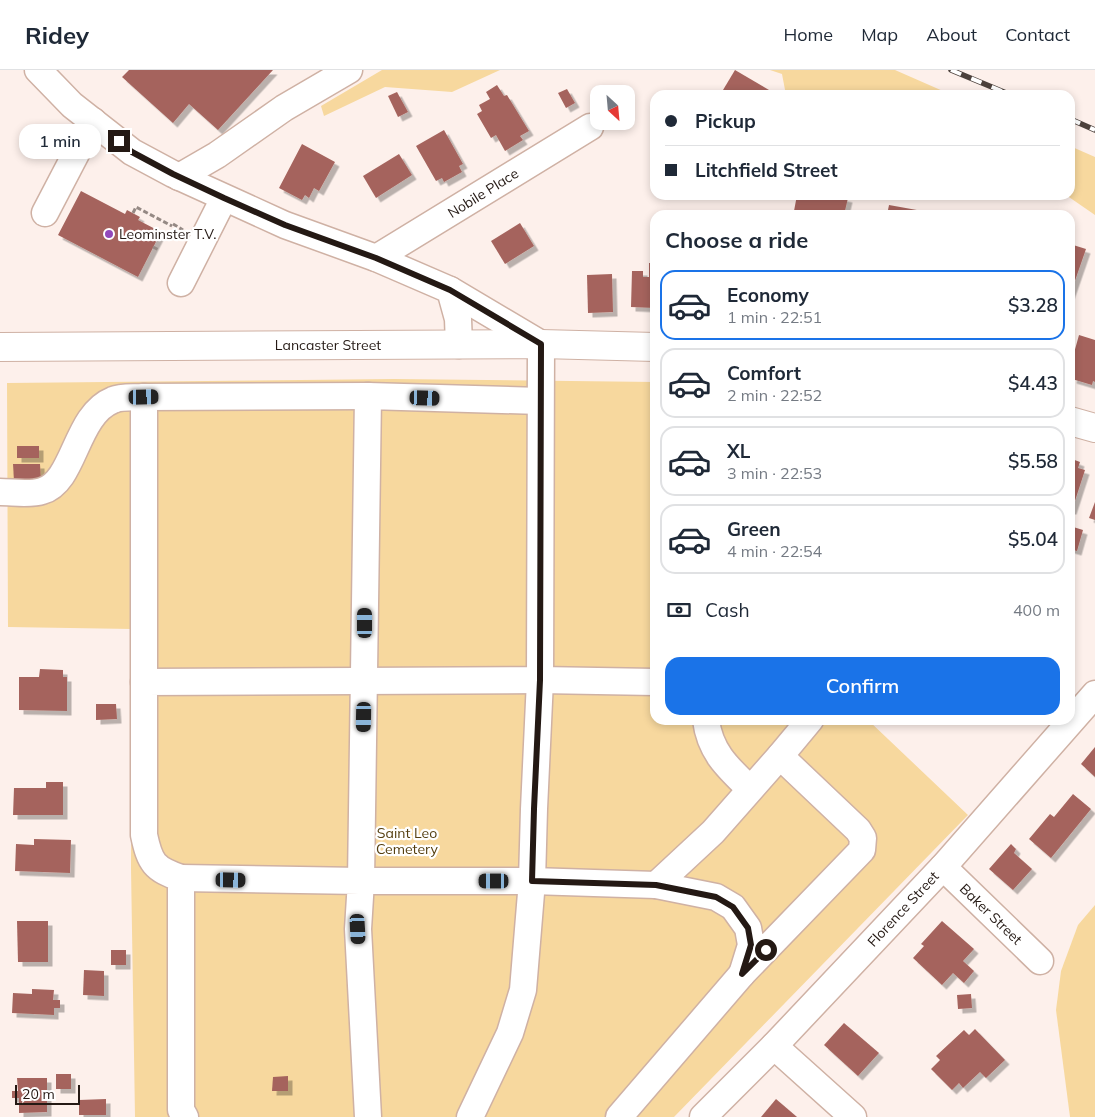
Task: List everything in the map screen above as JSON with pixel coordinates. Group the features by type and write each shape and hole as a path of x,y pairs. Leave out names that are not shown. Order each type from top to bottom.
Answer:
{"main road":[{"name":"Lancaster Street","path":"0,347 541,344 650,347"},
{"path":"1075,422 1095,428"}],"street":[{"path":"38,70 72,104 132,152 179,177 285,225 376,258 450,290 541,344 540,680 532,881 523,990 510,1033 470,1117"},
{"path":"179,177 217,156 284,108 349,70"},
{"path":"45,213 93,121"},
{"name":"Nobile Place","path":"376,258 590,127"},
{"path":"181,284 224,198"},
{"path":"450,290 458,319 459,345"},
{"path":"0,492 36,492 43,491 54,485 95,413 106,403 116,399 144,397 368,396 540,401"},
{"path":"368,396 361,882 358,929 368,1117"},
{"path":"144,397 144,835 148,852 155,865 164,873 181,878 361,882 532,881 656,885 716,897 733,907 748,928 751,945 742,974"},
{"path":"144,682 364,680 650,682"},
{"name":"Florence Street","path":"1075,717 1095,694"},
{"path":"707,725 713,748 727,766 750,789"},
{"path":"656,885 713,832 806,725"},
{"name":"Florence Street","path":"703,1117 774,1046 942,867 1068,725"},
{"path":"619,1117 742,974 862,850 863,838 858,830 780,756"},
{"name":"Baker Street","path":"942,867 1040,961"},
{"path":"181,878 182,1115"},
{"path":"774,1046 853,1117"}],"path":[{"path":"133,213 136,207 172,226"},
{"path":"154,248 159,250"}],"green space":[{"path":"382,70 500,70 452,92 385,87 324,116 321,106"},
{"path":"770,70 895,70 941,90 785,90 782,74"},
{"path":"1075,148 1095,157 1095,215 1073,200 1075,200"},
{"name":"Saint Leo Cemetery","path":"394,379 650,382 650,725 873,725 968,815 674,1117 135,1117 131,868 132,629 8,627 7,383"},
{"path":"1095,905 1095,1117 1070,1117 1056,1010 1061,971 1078,925"}],"building":[{"path":"129,70 273,70 218,130 189,104 173,123 122,77"},
{"path":"735,70 769,90 723,90"},
{"path":"497,85 504,96 507,95 529,131 520,136 523,140 505,151 496,135 491,138 477,114 482,111 479,105 490,99 486,92"},
{"path":"567,89 575,103 566,108 558,93"},
{"path":"397,92 408,112 398,117 388,96"},
{"path":"444,130 463,164 459,166 462,172 444,182 442,178 436,181 416,146"},
{"path":"302,144 335,162 319,191 314,188 309,198 305,195 302,200 279,188"},
{"path":"399,154 412,175 376,198 363,176"},
{"name":"Leominster T.V.","path":"81,191 125,214 127,210 140,217 138,220 161,232 138,277 58,235"},
{"path":"796,200 848,200 845,210 794,210"},
{"path":"889,205 917,210 888,210"},
{"path":"520,223 534,246 505,264 491,241"},
{"path":"1075,246 1086,249 1075,281"},
{"path":"650,263 650,308 631,307 632,271 643,271 643,277 649,277"},
{"path":"612,274 613,312 588,313 587,275"},
{"path":"1079,335 1095,340 1095,382 1093,381 1092,385 1075,380 1075,349"},
{"path":"17,446 39,446 39,458 17,458"},
{"path":"1075,460 1080,462 1078,468 1085,470 1075,501"},
{"path":"13,464 40,464 41,481 14,481"},
{"path":"1095,502 1095,520 1089,518"},
{"path":"1075,528 1083,530 1077,551 1075,550"},
{"path":"40,669 63,670 63,677 67,677 67,711 19,710 19,677 39,677"},
{"path":"96,704 116,704 117,719 96,720"},
{"path":"1095,747 1095,777 1081,764"},
{"path":"46,782 63,782 63,815 13,815 14,788 46,788"},
{"path":"1073,794 1091,809 1051,858 1029,839 1050,814 1054,817"},
{"path":"34,839 71,840 70,873 15,871 16,844 34,845"},
{"path":"1011,844 1016,849 1014,853 1032,869 1013,890 989,869"},
{"path":"17,921 48,921 48,962 18,962"},
{"path":"942,921 974,949 963,961 974,971 964,983 953,973 942,985 913,958 924,946 921,944"},
{"path":"111,950 126,950 126,965 111,965"},
{"path":"84,970 104,971 104,996 83,995"},
{"path":"32,989 54,990 53,1000 60,1000 60,1008 54,1008 54,1015 12,1013 13,993 32,994"},
{"path":"971,994 972,1008 958,1009 957,995"},
{"path":"844,1023 879,1053 858,1076 824,1045"},
{"path":"975,1029 1005,1060 986,1078 980,1072 963,1088 959,1083 952,1090 931,1069 940,1060 936,1056 964,1030 969,1035"},
{"path":"56,1074 71,1074 71,1089 56,1089"},
{"path":"288,1076 288,1091 272,1091 273,1077"},
{"path":"17,1078 47,1078 47,1112 19,1113 19,1098 12,1098 12,1091 18,1091"},
{"path":"106,1099 106,1115 79,1115 79,1100"},
{"path":"776,1099 797,1117 761,1117"}],"railway":[{"path":"951,70 999,90"},
{"path":"1075,121 1095,130"}],"place":[{"name":"Leominster T.V.","path":"109,234"}],"route":[{"path":"119,141 132,152 224,198 285,225 376,258 450,290 541,344 540,680 532,881 656,885 679,888 716,897 733,907 748,928 751,945 742,974 766,950"}]}
